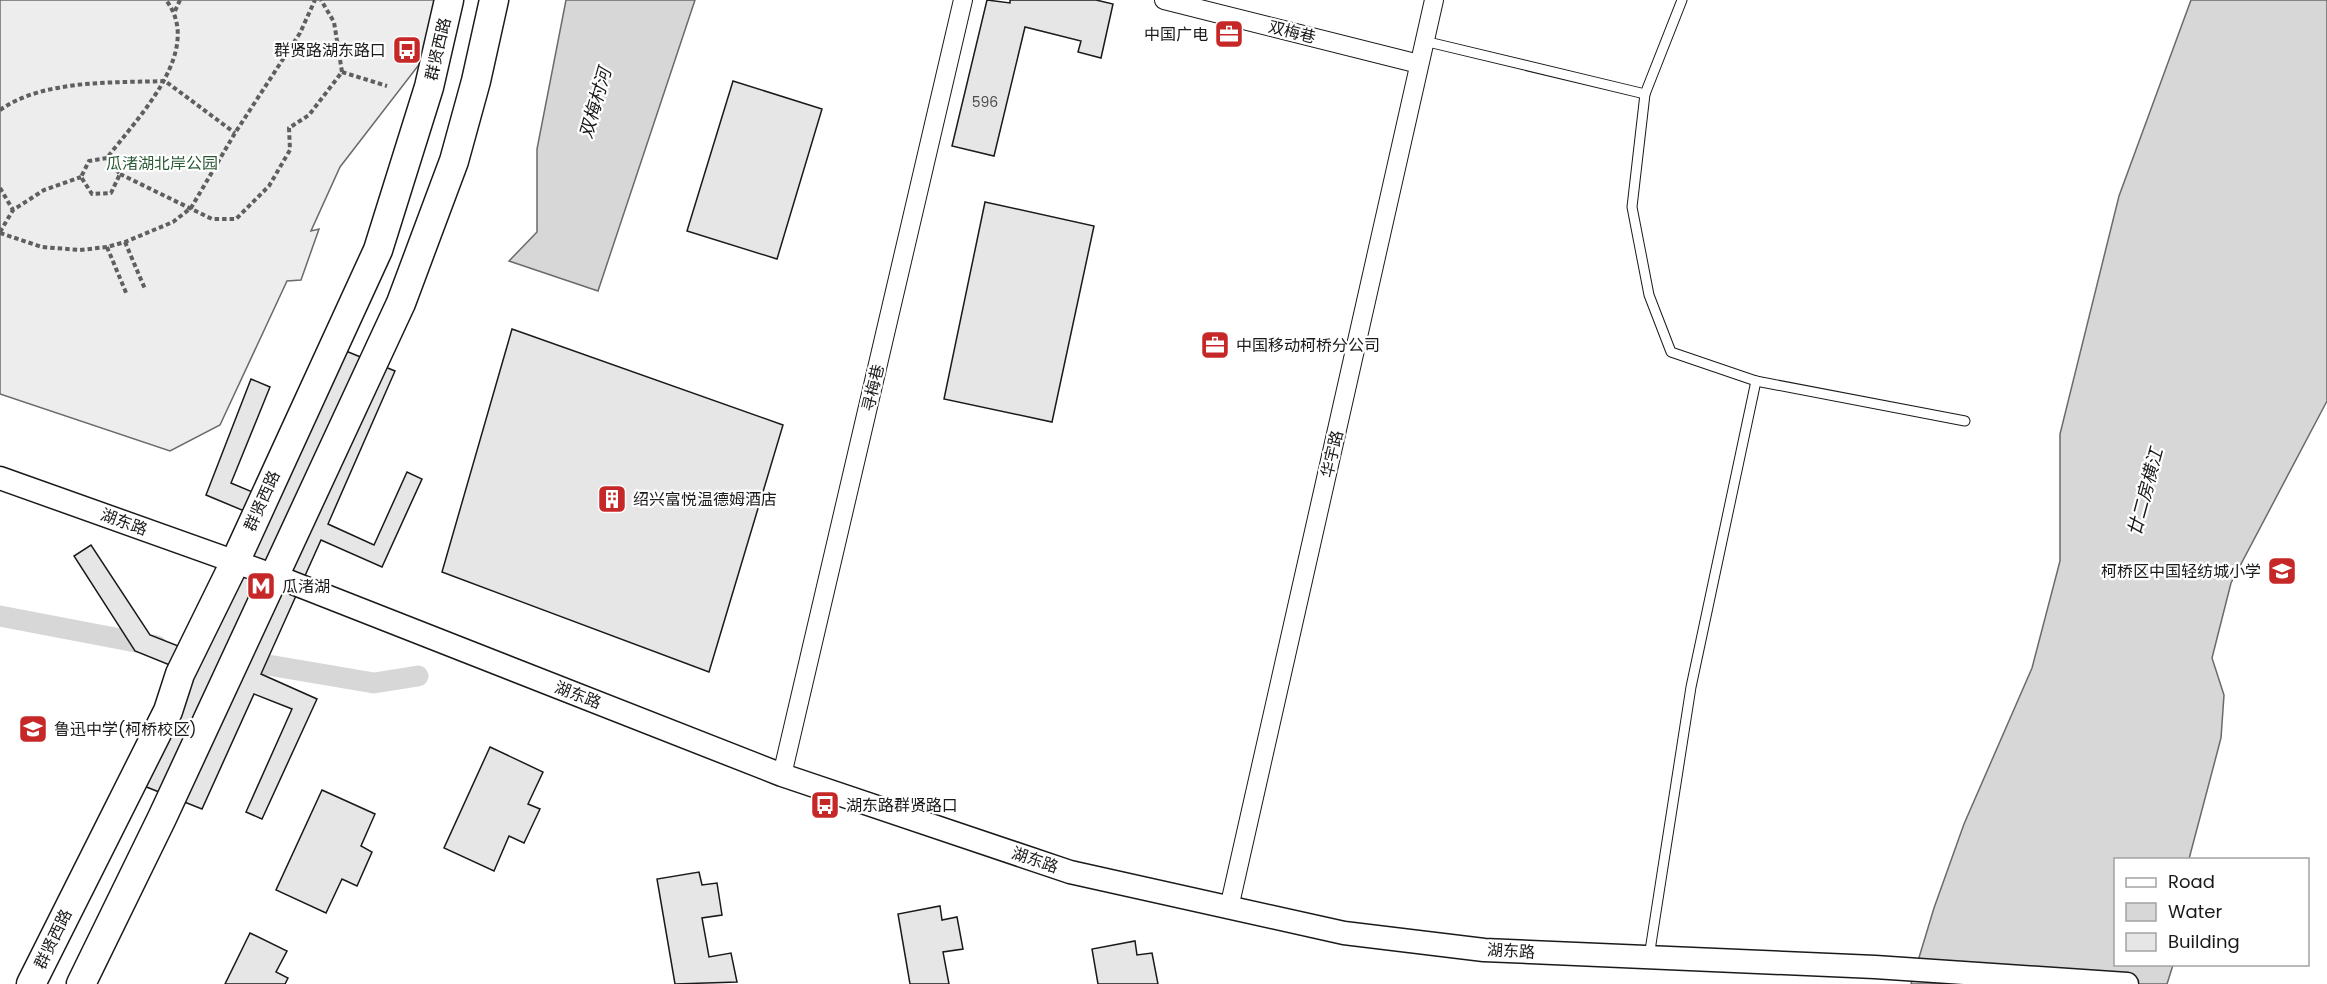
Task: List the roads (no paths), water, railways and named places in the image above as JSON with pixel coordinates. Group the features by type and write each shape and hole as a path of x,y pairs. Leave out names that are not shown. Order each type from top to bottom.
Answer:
{"main road":[{"name":"群贤西路","path":"31,984 168,711 180,674 235,562 378,250 429,87 449,0"},
{"path":"81,984 162,818 401,303 453,161 476,81 494,0"}],"street":[{"name":"寻梅巷","path":"782,775 963,0"},
{"name":"双梅巷","path":"1164,0 1419,64"},
{"name":"华宇路","path":"1229,908 1434,0"},
{"name":"湖东路","path":"0,478 274,576 782,775 1070,872 1344,933 1473,948 1875,968 2127,984"}],"lane":[{"path":"1682,0 1645,94 1632,207 1649,295 1671,352 1756,381 1965,421"},
{"path":"1424,41 1645,94"},
{"path":"1649,957 1691,687 1756,381"}],"water":[{"name":"双梅村河","path":"566,0 695,0 598,291 509,261 537,232 537,149"},
{"name":"廿二房横江","path":"2191,0 2327,0 2327,401 2231,583 2212,658 2224,695 2221,738 2189,858 2114,858 2114,966 2173,966 2167,984 1911,984 1934,908 1964,824 2032,668 2060,561 2060,434 2119,196"}],"waterway":[{"path":"0,616 157,646"},
{"path":"238,660 374,683 418,676"}],"place":[{"name":"中国广电","path":"1229,34"},
{"name":"群贤路湖东路口","path":"407,50"},
{"name":"中国移动柯桥分公司","path":"1215,345"},
{"name":"绍兴富悦温德姆酒店","path":"612,499"},
{"name":"柯桥区中国轻纺城小学","path":"2282,571"},
{"name":"瓜渚湖","path":"261,586"},
{"name":"鲁迅中学(柯桥校区)","path":"33,729"},
{"name":"湖东路群贤路口","path":"825,805"}],"park label":[{"name":"瓜渚湖北岸公园","path":"162,163"}]}
